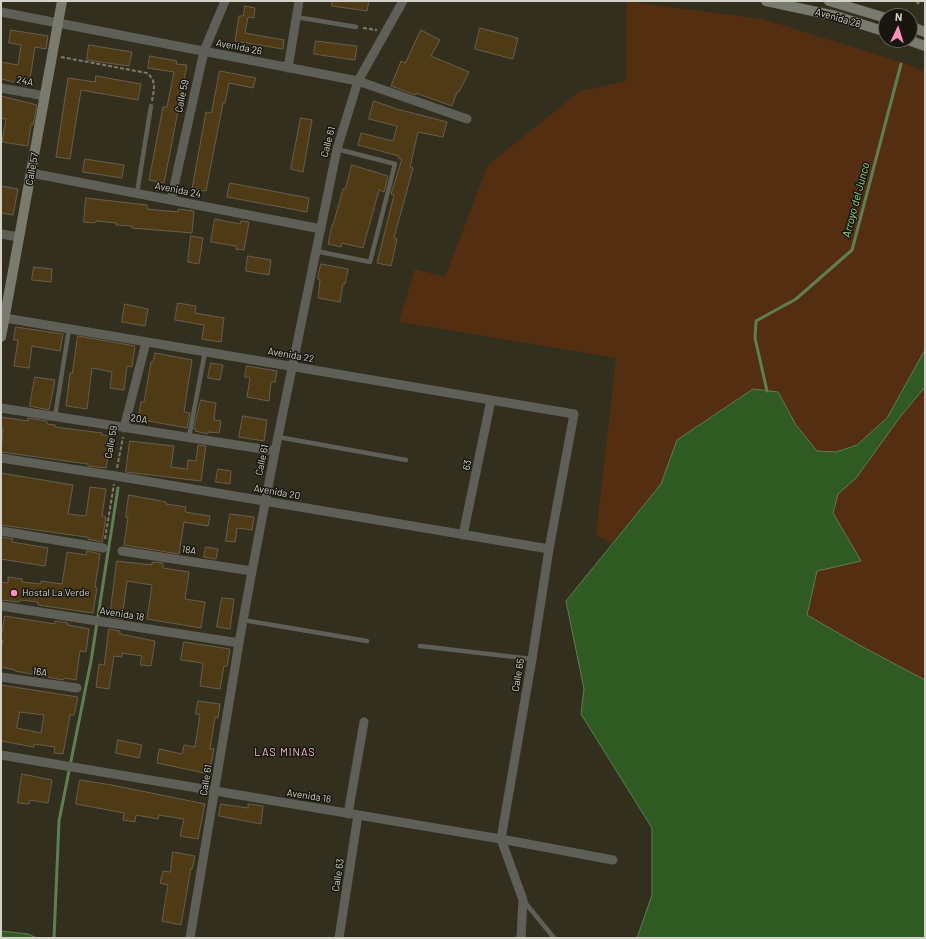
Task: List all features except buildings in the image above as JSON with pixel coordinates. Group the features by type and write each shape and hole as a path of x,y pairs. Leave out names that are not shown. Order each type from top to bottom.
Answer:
{"street":[{"name":"Calle 57","path":"1,337 62,1"},
{"name":"Calle 59","path":"171,200 204,51 225,1"},
{"path":"288,68 299,1"},
{"name":"Calle 61","path":"190,938 243,620 274,451 337,149 358,81 403,1"},
{"name":"Avenida 28","path":"766,1 829,15 878,30"},
{"name":"Avenida 28","path":"829,1 878,16"},
{"name":"Avenida 26","path":"1,12 358,81 467,119"},
{"name":"24A","path":"1,88 45,96"},
{"name":"Avenida 24","path":"31,173 320,229"},
{"path":"1,234 19,237"},
{"name":"Avenida 22","path":"4,318 574,414"},
{"name":"Calle 59","path":"124,428 146,342"},
{"name":"63","path":"464,535 491,400"},
{"name":"20A","path":"1,408 274,451"},
{"name":"Calle 65","path":"521,938 523,900 501,839 532,659 548,549 574,414"},
{"name":"Avenida 20","path":"1,458 548,549"},
{"path":"1,531 103,548"},
{"name":"18A","path":"122,551 252,571"},
{"name":"Avenida 18","path":"1,606 239,644"},
{"name":"16A","path":"1,677 76,688"},
{"path":"348,814 364,722"},
{"name":"Avenida 16","path":"1,755 501,839 613,860"},
{"name":"Calle 63","path":"339,938 358,815"}],"lane":[{"path":"296,17 356,27"},
{"path":"137,193 151,106"},
{"path":"316,251 370,262 394,164 337,149"},
{"path":"55,416 70,329"},
{"path":"189,437 205,352"},
{"path":"278,437 406,460"},
{"path":"243,620 367,642"},
{"path":"420,646 532,659"},
{"path":"523,900 554,938"}],"path":[{"path":"356,27 386,31"},
{"path":"52,55 147,73 152,78 154,88 151,106"},
{"name":"Calle 59","path":"103,548 124,428"}],"shaded area":[{"path":"626,1 763,19 907,64 925,72 925,350 887,418 857,445 836,452 817,451 796,425 778,392 677,440 661,484 612,543 596,535 616,358 399,322 415,269 445,277 488,165 580,91 626,81"},
{"path":"925,350 925,387 900,417 856,478 838,494 833,513 861,561 817,571 807,615 925,680 925,938 637,938 652,895 652,828 581,714 584,689 566,601 661,484 677,440 753,389 778,392 796,425 817,451 836,452 857,445 887,418"},
{"path":"925,387 925,680 807,615 817,571 860,561 833,513 838,494 856,478 900,417"},
{"path":"1,931 28,934 37,938 1,938"}],"waterway":[{"name":"Arroyo del Junco","path":"767,391 755,338 756,321 796,299 852,250 901,64"},
{"path":"54,938 59,821 91,661 118,488"}],"place":[{"name":"Hostal La Verde","path":"14,593"}],"district":[{"name":"LAS MINAS","path":"285,752"}]}
